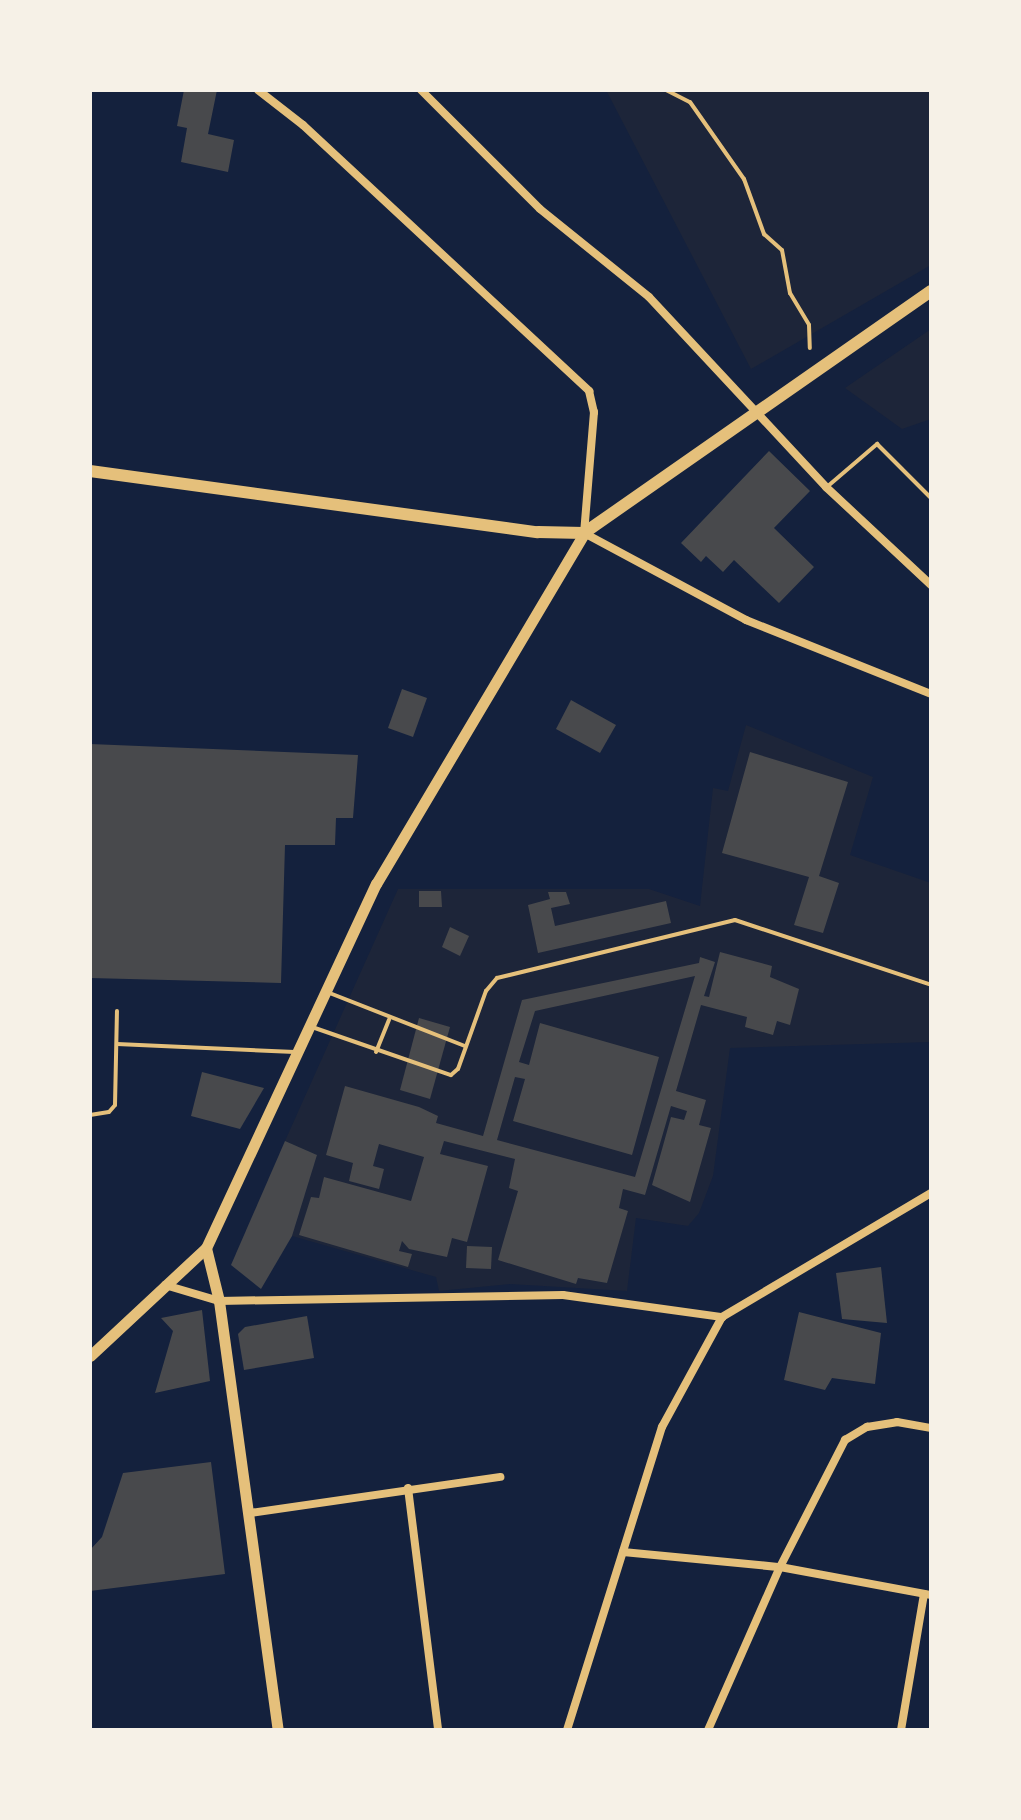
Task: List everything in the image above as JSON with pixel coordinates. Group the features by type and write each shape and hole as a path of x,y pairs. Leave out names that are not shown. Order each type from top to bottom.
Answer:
{"main road":[{"path":"90,471 538,532 584,533 931,291"}],"street":[{"path":"90,1356 206,1248 312,1027 376,884 584,533 594,412 589,391 303,125 258,90"},
{"path":"421,90 540,209 649,297 826,487 931,585"},
{"path":"584,533 746,620 931,694"},
{"path":"567,1730 662,1427 722,1317 928,1196"},
{"path":"206,1248 219,1301 278,1730"},
{"path":"165,1285 219,1301 563,1295 722,1317"},
{"path":"708,1730 780,1567 845,1440 867,1427 897,1422 931,1428"},
{"path":"250,1513 500,1477"},
{"path":"408,1488 440,1728"},
{"path":"623,1552 780,1567 928,1594 901,1730"}],"lane":[{"path":"826,487 877,444 931,498"},
{"path":"312,1027 376,1052 451,1075 486,991 497,978 735,920 931,985"},
{"path":"327,992 389,1019 465,1046"},
{"path":"90,1115 109,1112 115,1105 117,1011"},
{"path":"376,1052 389,1019"},
{"path":"117,1044 299,1053"}],"path":[{"path":"666,90 690,102 744,179 764,234 782,250 790,293 809,325 810,348"}],"shaded area":[{"path":"606,90 931,90 931,265 751,369"},
{"path":"931,329 931,419 902,429 845,388"},
{"path":"746,725 873,777 850,855 931,883 931,1042 730,1048 713,1176 699,1213 688,1226 636,1218 627,1291 510,1284 439,1291 436,1277 292,1236 317,1155 285,1141 398,889 649,889 700,906 713,788 728,791"}],"building":[{"path":"184,90 217,90 208,134 234,140 228,172 181,162 187,128 177,126"},
{"path":"769,451 810,491 774,528 814,567 779,603 734,560 723,572 706,556 701,562 681,543"},
{"path":"402,689 427,698 413,737 388,728"},
{"path":"571,700 616,725 600,753 556,729"},
{"path":"90,744 358,755 353,818 336,818 335,845 285,845 281,983 90,978"},
{"path":"750,752 848,782 819,876 839,883 823,933 794,925 809,877 722,853"},
{"path":"419,891 441,891 442,907 419,907"},
{"path":"548,892 566,892 570,904 551,908 555,926 666,901 671,923 538,953 528,905 550,899"},
{"path":"450,927 469,936 460,956 442,947"},
{"path":"720,952 772,966 770,977 799,989 790,1025 777,1021 773,1035 745,1027 747,1017 701,1005 676,1091 706,1100 699,1125 711,1128 690,1202 652,1185 671,1117 684,1120 687,1111 671,1106 645,1195 623,1189 619,1208 628,1211 607,1283 578,1278 576,1284 498,1260 518,1191 509,1188 515,1159 444,1141 440,1154 488,1166 467,1242 452,1238 447,1257 409,1249 402,1241 399,1251 412,1254 408,1267 299,1235 311,1197 319,1198 324,1177 411,1201 424,1157 379,1144 373,1166 384,1169 379,1189 349,1181 353,1163 326,1155 345,1086 419,1107 438,1116 436,1123 483,1136 522,1000 699,963 700,957 715,962 704,996 709,997","holes":["695,976 635,1177 497,1140 515,1077 525,1079 513,1121 632,1155 659,1057 540,1023 529,1065 519,1062 535,1011"]},
{"path":"419,1018 450,1027 430,1099 400,1090"},
{"path":"202,1072 264,1088 240,1129 191,1116"},
{"path":"285,1141 317,1155 292,1236 261,1289 231,1265"},
{"path":"467,1246 492,1247 491,1269 466,1268"},
{"path":"881,1267 887,1323 842,1319 836,1273"},
{"path":"202,1310 210,1381 155,1393 173,1331 161,1318"},
{"path":"799,1312 881,1333 875,1384 832,1378 825,1390 784,1380"},
{"path":"307,1316 314,1358 244,1370 238,1334 245,1327"},
{"path":"211,1462 225,1574 90,1591 90,1550 102,1537 123,1473"}]}
